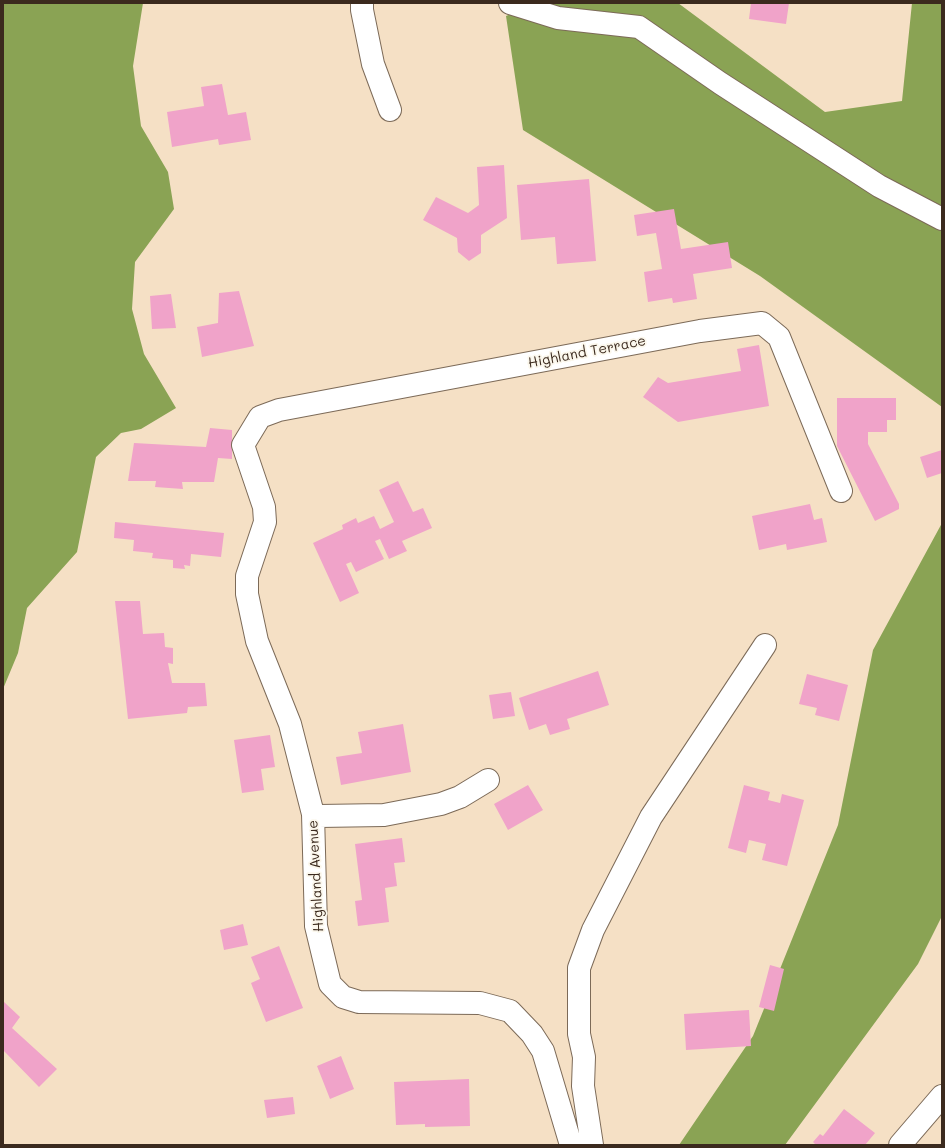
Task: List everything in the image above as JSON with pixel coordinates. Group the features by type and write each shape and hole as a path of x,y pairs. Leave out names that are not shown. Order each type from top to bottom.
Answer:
{"street":[{"path":"362,3 372,64 390,110"},
{"path":"510,3 558,18 639,27 720,83 879,186 942,219"},
{"name":"Highland Terrace","path":"243,445 260,418 279,410 692,332 762,323 779,337 840,491"},
{"name":"Highland Avenue","path":"243,445 264,507 265,522 247,576 247,594 257,641 290,724 313,814 316,926 330,984 342,997 359,1002 480,1003 510,1011 532,1034 543,1051 571,1145"},
{"path":"592,1145 583,1086 584,1057 579,1034 579,968 593,930 651,817 765,645"},
{"path":"313,814 319,816 384,815 440,804 460,797 488,780"},
{"path":"900,1145 942,1096"}],"green space":[{"path":"3,3 143,3 133,66 141,126 168,172 174,209 135,262 132,309 144,354 176,408 141,429 121,433 96,457 77,552 27,608 18,653 3,689"},
{"path":"537,3 678,3 825,112 902,101 912,3 942,3 942,407 760,276 523,130 506,16"},
{"path":"942,523 942,916 918,964 785,1145 679,1145 753,1036 838,825 873,650"}],"building":[{"path":"751,3 789,3 786,24 749,19"},
{"path":"222,84 228,115 246,112 251,140 219,145 218,139 172,147 167,112 204,106 201,87"},
{"path":"504,165 507,218 481,235 481,253 469,261 458,252 457,238 423,220 436,197 468,213 479,205 477,167"},
{"path":"589,179 596,261 557,264 555,237 521,240 517,185"},
{"path":"674,209 681,249 728,242 732,268 693,274 697,299 673,303 672,298 648,302 644,272 662,269 656,233 637,236 634,215"},
{"path":"239,291 254,346 202,357 197,327 218,323 219,293"},
{"path":"171,294 176,328 152,329 150,296"},
{"path":"759,345 769,406 678,422 643,397 658,377 668,383 741,371 737,349"},
{"path":"837,398 896,398 896,420 887,420 887,432 868,432 868,444 899,504 899,509 875,521 837,446"},
{"path":"210,428 232,430 232,459 218,458 214,482 182,482 183,489 155,487 156,481 128,481 134,443 206,447"},
{"path":"942,450 942,473 927,478 920,457"},
{"path":"398,481 413,512 423,508 432,528 402,541 407,551 389,559 380,539 375,541 384,559 356,572 351,562 346,564 359,593 340,602 313,543 343,529 342,525 356,518 358,523 374,516 380,529 394,522 379,490"},
{"path":"810,504 814,520 822,518 827,542 787,550 786,544 759,550 752,516"},
{"path":"115,522 224,533 221,557 191,554 190,566 184,565 185,569 173,568 173,560 152,558 153,553 133,551 134,540 114,538"},
{"path":"115,601 140,601 143,634 164,633 165,647 173,648 173,664 168,663 172,683 205,683 207,706 188,707 187,713 128,719"},
{"path":"598,671 609,705 567,719 570,729 550,735 546,724 529,730 519,698"},
{"path":"807,674 848,685 839,721 815,715 817,708 799,704"},
{"path":"511,692 515,716 493,719 489,695"},
{"path":"403,724 411,772 341,785 336,757 362,753 358,732"},
{"path":"270,735 275,767 261,769 264,790 242,793 234,740"},
{"path":"528,785 543,810 508,830 494,804"},
{"path":"744,785 770,792 768,800 780,803 782,794 804,800 787,866 762,860 766,844 749,840 746,853 728,848"},
{"path":"402,838 405,862 394,863 397,886 385,888 389,922 358,926 355,901 362,900 355,844"},
{"path":"243,924 248,945 224,950 220,930"},
{"path":"279,946 303,1008 266,1022 251,983 260,979 251,957"},
{"path":"770,965 784,969 774,1011 759,1007"},
{"path":"3,1001 20,1017 12,1028 57,1069 39,1087 3,1050"},
{"path":"749,1010 751,1046 686,1050 684,1014"},
{"path":"341,1056 354,1089 330,1099 317,1066"},
{"path":"469,1079 470,1126 425,1127 425,1124 396,1125 394,1082"},
{"path":"293,1097 295,1114 267,1118 264,1100"},
{"path":"844,1109 875,1133 865,1145 816,1145 813,1142 820,1134 823,1136"}]}
